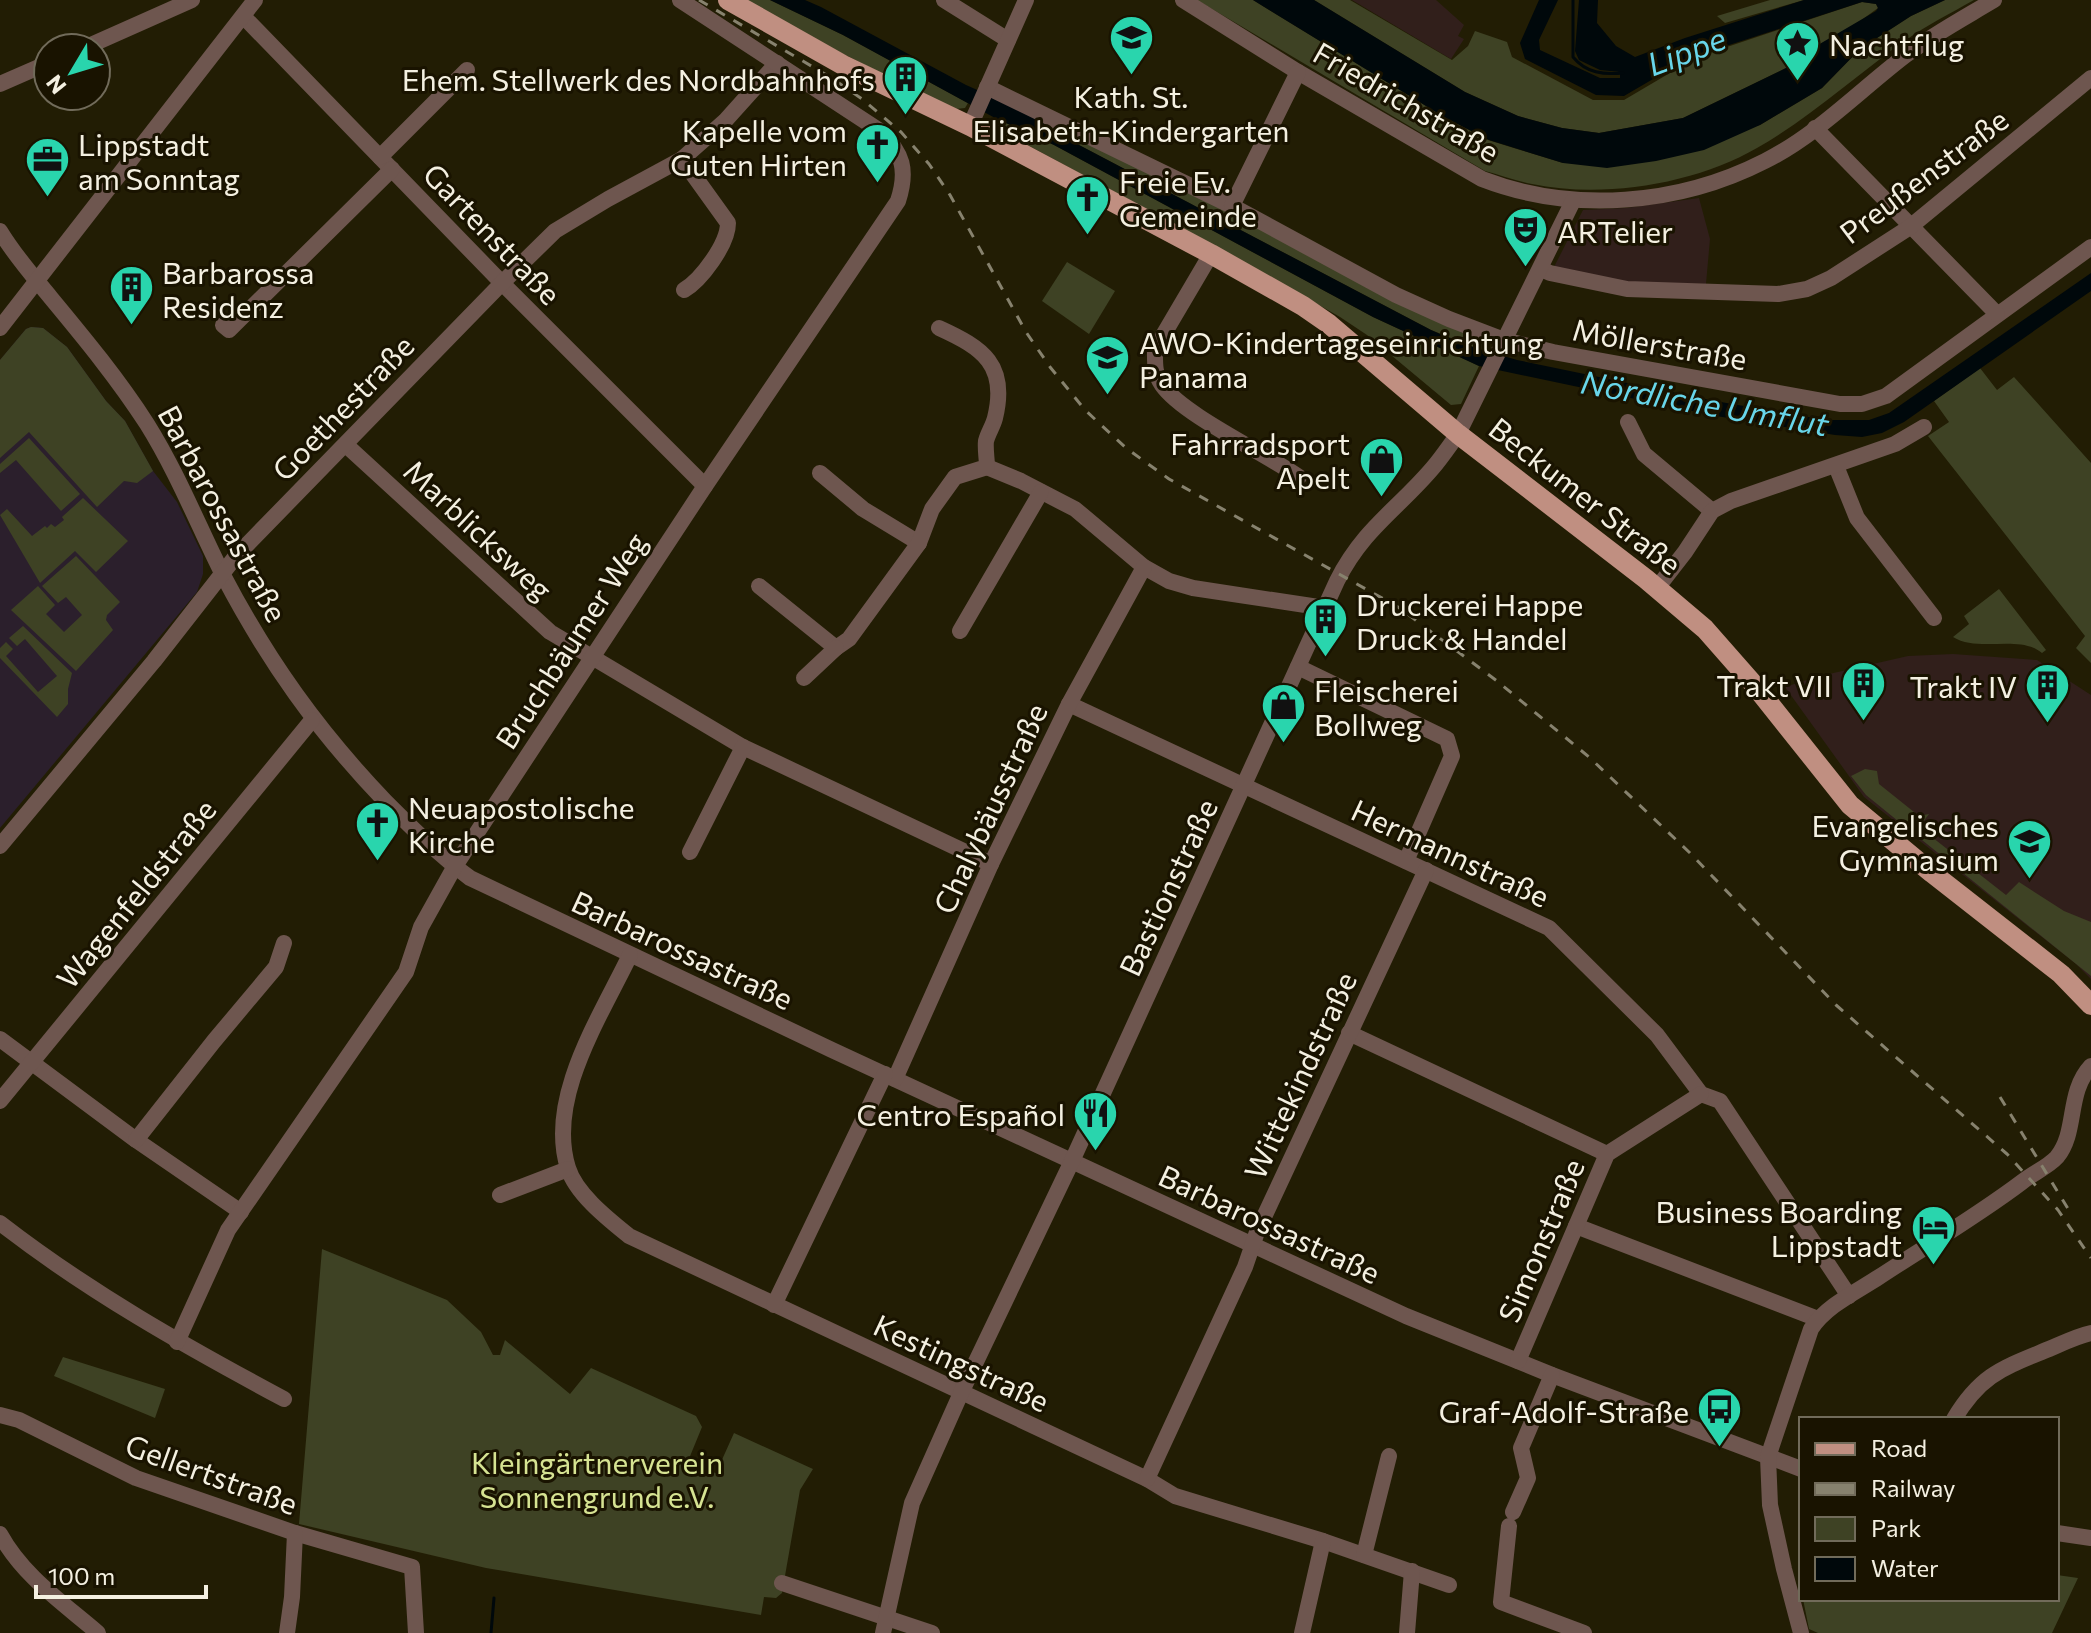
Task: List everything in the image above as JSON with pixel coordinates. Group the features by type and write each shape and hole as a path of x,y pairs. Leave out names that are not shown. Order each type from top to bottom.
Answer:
{"main road":[{"name":"Beckumer Straße","path":"728,0 843,65 973,118 1303,306 1329,324 1458,434 1657,588 1705,629 1850,805 2061,974 2091,1005"}],"street":[{"path":"112,36 192,0"},
{"path":"680,0 777,63"},
{"path":"944,0 1008,40"},
{"path":"973,118 1026,0"},
{"name":"Friedrichstraße","path":"1183,0 1298,72 1482,179 1504,187 1573,201 1635,198 1689,190 1767,160 1815,128 1908,54 1994,0"},
{"path":"0,328 249,5"},
{"name":"Gartenstraße","path":"249,5 386,163 705,486"},
{"name":"Goethestraße","path":"0,846 261,529 502,283 555,231 682,159 725,121 777,63"},
{"name":"Bruchbäumer Weg","path":"177,1342 228,1230 406,972 421,927 455,866 705,486 898,201 904,182 902,161 894,144 880,131 777,63"},
{"path":"0,84 32,70"},
{"path":"223,325 229,330 386,163 467,70"},
{"path":"1232,206 1298,72"},
{"name":"Preußenstraße","path":"1541,269 1627,289 1791,293 1831,278 1910,227 2091,78"},
{"name":"Möllerstraße","path":"986,89 1232,206 1396,295 1502,344 1851,405 1886,396 2091,247"},
{"path":"1815,128 1997,314"},
{"path":"682,159 728,223 728,234 697,282 684,290"},
{"name":"Bastionstraße","path":"885,1626 912,1503 1325,608 1354,550 1435,465 1458,434 1573,201"},
{"name":"Barbarossastraße","path":"0,231 12,251 116,379 145,421 174,471 223,573 280,675 312,720 394,810 455,866 495,891 630,955 1433,1328 1799,1468"},
{"path":"1211,254 1155,349 1154,366 1160,383 1171,395 1208,421 1299,477"},
{"path":"939,328 978,348 989,358 996,372 999,401 986,442 987,467"},
{"path":"1628,422 1644,454 1712,511"},
{"path":"1657,588 1712,511 1731,501 1895,444 1924,427"},
{"name":"Marblicksweg","path":"346,445 550,632 743,747 991,864"},
{"path":"1836,466 1857,518 1934,618"},
{"path":"804,678 849,639 919,543 932,509 955,477 987,467 1075,509 1144,567 1169,581 1193,588 1325,608"},
{"path":"820,473 863,509 919,543"},
{"path":"960,631 1041,492"},
{"name":"Chalybäusstraße","path":"774,1305 890,1077 1069,704 1144,567"},
{"path":"759,586 836,648"},
{"path":"1298,667 1447,739 1452,756 1406,861"},
{"name":"Hermannstraße","path":"1069,704 1549,928 1657,1035 1701,1094 1720,1101 1849,1296"},
{"name":"Wagenfeldstraße","path":"0,1101 312,720"},
{"path":"690,852 743,747"},
{"name":"Wittekindstraße","path":"1147,1479 1426,870"},
{"path":"136,1140 276,967 284,943"},
{"name":"Kestingstraße","path":"630,955 575,1070 566,1096 563,1122 568,1169 587,1198 629,1236 1147,1479 1175,1496 1323,1541 1449,1585"},
{"path":"1349,1033 1607,1154"},
{"path":"0,1039 136,1140 241,1212"},
{"path":"1801,1633 1770,1505 1768,1457 1811,1329 1818,1319 1849,1296 2057,1157 2065,1142 2076,1089 2091,1066"},
{"name":"Simonstraße","path":"1518,1361 1607,1154 1701,1094"},
{"path":"500,1195 568,1169"},
{"path":"0,1223 112,1303 284,1399"},
{"path":"1576,1226 1818,1319"},
{"path":"1955,1417 1968,1396 1984,1380 2003,1368 2091,1333"},
{"path":"1552,1375 1521,1448 1528,1478 1511,1519 1501,1602 1584,1633"},
{"name":"Gellertstraße","path":"0,1415 19,1420 136,1478 295,1533 412,1567 416,1633"},
{"path":"1364,1555 1389,1456"},
{"path":"287,1633 295,1533"},
{"path":"2059,1533 2091,1538"},
{"path":"0,1534 15,1561 98,1633"},
{"path":"1302,1633 1323,1541"},
{"path":"1407,1633 1412,1571"},
{"path":"782,1583 885,1626 932,1633"}],"shaded area":[{"path":"1352,0 1436,0 1464,25 1458,36 1464,39 1451,59"},
{"path":"1699,198 1710,239 1706,284 1625,282 1554,267 1583,210 1626,208"},
{"path":"31,327 43,328 67,347 106,401 125,421 153,471 177,502 203,556 203,574 197,592 0,828 0,360"},
{"name":"Evangelisches Gymnasium","path":"1953,654 2037,660 2091,695 2091,979 1864,797 1785,687 1908,656"}],"green space":[{"path":"743,0 770,0 843,35 968,103 965,108 956,109 929,97 766,15"},
{"path":"1197,0 1253,0 1444,117 1488,140 1563,163 1760,125 1822,88 1860,49 1911,16 1945,0 1974,0 1887,53 1796,123 1757,148 1706,171 1677,179 1618,189 1588,190 1532,184 1485,171"},
{"path":"1314,0 1350,0 1452,60 1468,46 1475,31 1507,42 1512,57 1593,100 1624,100 1697,57 1862,2 1876,4 1878,8 1852,27 1806,52 1786,68 1683,118 1599,133 1562,128 1518,116 1465,92"},
{"path":"1770,0 1804,0 1725,23 1717,16"},
{"path":"1029,113 1484,339 1489,347 1486,352 1431,330 1060,135"},
{"path":"995,118 1054,145 1373,317 1479,366 1461,404 1451,405 1367,335 1340,317 994,127"},
{"path":"1067,262 1115,291 1089,334 1042,301"},
{"path":"31,327 43,328 67,347 106,401 125,421 153,471 137,483 124,481 97,507 29,432 0,458 0,360"},
{"path":"1980,368 1997,390 2014,377 2091,463 2091,663 2076,648 2085,636 1928,436 1949,422 1934,401"},
{"path":"29,438 80,494 61,511 16,460 0,473 0,464"},
{"path":"83,498 128,541 96,572 75,551 40,583 0,515 7,509 32,536 45,526 47,528 51,524 55,527"},
{"path":"76,556 120,602 107,615 106,620 113,630 76,671 11,610 38,586 55,605 46,614 64,632 82,615 66,597 58,603 42,586"},
{"path":"1999,589 2046,650 2042,653 2022,645 1975,644 1953,637 1969,624 1964,616"},
{"path":"23,626 72,673 68,704 57,717 0,658 0,648 6,642 13,649 6,656 38,692 57,676 25,639 17,646 9,638"},
{"path":"1865,769 1877,771 1879,784 1919,816 1929,814 1914,834 1866,795 1851,776"},
{"path":"1928,834 2006,895 2019,882 2064,911 2091,922 2091,976 1922,840"},
{"name":"Kleingärtnerverein Sonnengrund e.V.","path":"322,1249 447,1300 481,1332 493,1355 500,1355 505,1340 570,1394 591,1368 696,1416 702,1427 686,1466 716,1473 734,1433 813,1469 800,1490 782,1593 776,1598 764,1597 761,1615 486,1568 299,1524"},
{"path":"63,1357 165,1389 155,1418 54,1376"},
{"path":"2059,1575 2078,1578 2052,1633 1818,1633 1809,1629 1803,1601 2059,1601"}],"water":[{"name":"Nördliche Umflut","path":"770,0 805,0 821,7 966,85 1029,113 1060,135 1431,330 1463,344 1517,360 1715,401 1826,420 1869,420 1889,413 2091,273 2091,291 1904,422 1882,433 1862,437 1716,416 1479,366 1373,317 1054,145 995,118 843,35"},
{"name":"Lippe","path":"1253,0 1314,0 1465,92 1518,116 1562,128 1599,133 1683,118 1786,68 1806,52 1878,8 1876,4 1862,2 1689,58 1624,96 1596,95 1525,59 1520,43 1539,0 1558,0 1539,40 1540,50 1600,78 1620,78 1620,72 1600,70 1579,60 1575,51 1579,0 1598,0 1597,23 1616,46 1635,57 1804,0 1945,0 1911,16 1860,49 1822,88 1760,125 1704,150 1607,168 1563,163 1489,140 1444,117"}],"waterway":[{"path":"1573,0 1573,57 1596,72 1623,73"},
{"path":"491,1633 494,1598"}],"railway":[{"path":"699,0 830,77 901,132 929,164 950,195 1026,332 1050,367 1085,410 1126,448 1169,479 1398,607 1497,681 1589,757 1690,853 1836,1005 2007,1154 2058,1210 2091,1258"},
{"path":"2000,1097 2070,1212"}],"place":[{"name":"Kath. St. Elisabeth-Kindergarten","path":"1131,76"},
{"name":"Nachtflug","path":"1798,82"},
{"name":"Ehem. Stellwerk des Nordbahnhofs","path":"906,117"},
{"name":"Kapelle vom Guten Hirten","path":"878,185"},
{"name":"Lippstadt am Sonntag","path":"47,199"},
{"name":"Freie Ev. Gemeinde","path":"1088,236"},
{"name":"ARTelier","path":"1526,269"},
{"name":"Barbarossa Residenz","path":"131,327"},
{"name":"AWO-Kindertageseinrichtung Panama","path":"1108,397"},
{"name":"Fahrradsport Apelt","path":"1381,498"},
{"name":"Druckerei Happe Druck & Handel","path":"1325,659"},
{"name":"Trakt VII","path":"1863,723"},
{"name":"Trakt IV","path":"2048,724"},
{"name":"Fleischerei Bollweg","path":"1283,745"},
{"name":"Neuapostolische Kirche","path":"377,862"},
{"name":"Evangelisches Gymnasium","path":"2030,880"},
{"name":"Centro Español","path":"1096,1152"},
{"name":"Business Boarding Lippstadt","path":"1933,1266"},
{"name":"Graf-Adolf-Straße","path":"1720,1449"}]}
